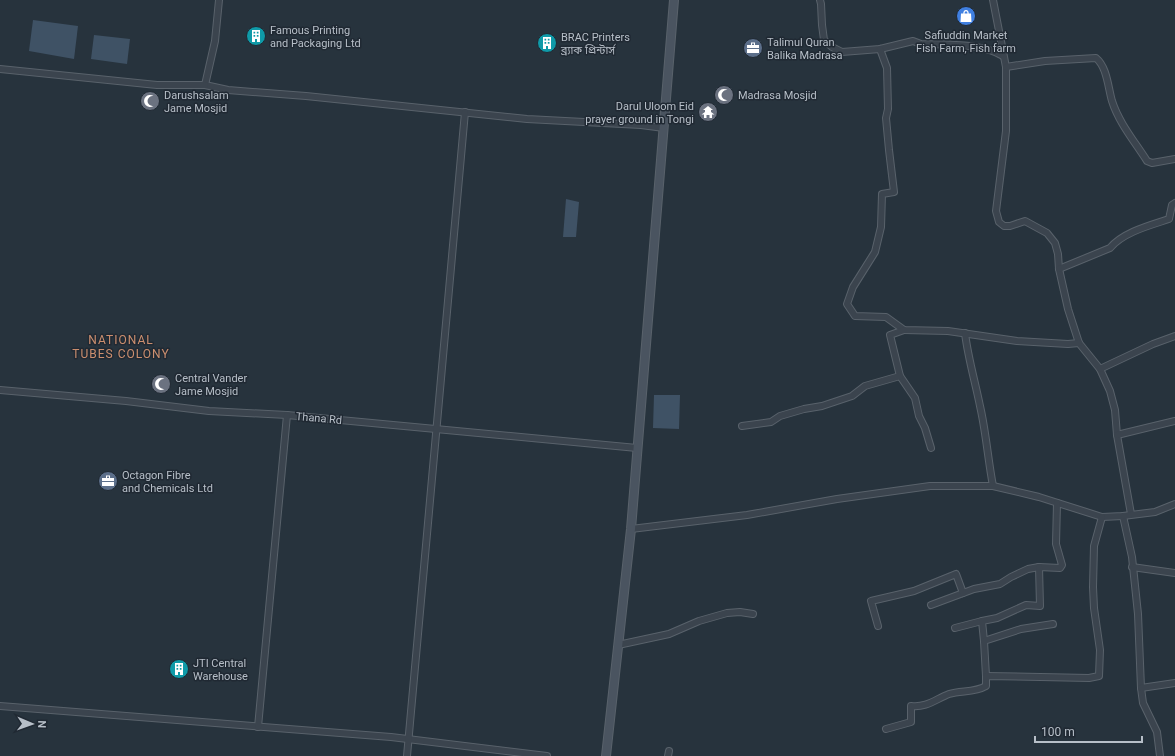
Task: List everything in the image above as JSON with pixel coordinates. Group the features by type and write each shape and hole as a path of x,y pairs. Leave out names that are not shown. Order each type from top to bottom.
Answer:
{"street":[{"path":"205,85 215,41 219,0"},
{"path":"606,756 631,529 674,0"},
{"path":"820,0 824,40 832,47 842,52 880,49 913,41 921,44 982,48 995,51 1003,56"},
{"path":"994,0 1006,67 1006,131 996,212 999,222 1004,226 1010,226 1025,221 1047,234 1055,243 1068,309 1079,343 1100,370 1110,391 1116,410 1117,435 1131,514"},
{"path":"880,49 887,68 888,109 886,118 894,192 882,194 881,228 875,252 853,287 847,304 854,316 886,318 904,330"},
{"path":"1006,67 1045,61 1096,58 1102,63 1112,103 1123,125 1147,161 1152,163 1175,159"},
{"path":"0,69 157,85 205,85 228,90 306,96 527,119 664,128"},
{"path":"407,756 466,112"},
{"path":"1060,269 1110,248 1116,241 1142,228 1169,219 1172,205 1175,203"},
{"path":"931,448 925,428 919,416 915,398 900,376 890,335 904,330 948,331 1016,341 1068,344 1079,343"},
{"path":"965,333 968,357 980,406 993,486"},
{"path":"1100,370 1153,344 1175,336"},
{"path":"742,426 771,422 780,416 804,409 822,406 852,396 865,386 900,376"},
{"name":"Thana Rd","path":"0,390 126,401 209,411 287,415 637,448"},
{"path":"258,727 287,415"},
{"path":"1117,435 1175,421"},
{"path":"631,529 747,515 837,499 930,486 993,486 1102,517 1155,512 1175,504"},
{"path":"931,605 974,589 1000,584 1023,570 1039,567 1062,567 1056,544 1057,503"},
{"path":"1123,516 1132,557 1138,614 1141,688 1143,702 1157,732 1160,756"},
{"path":"986,676 1089,678 1099,676 1100,650 1094,608 1093,587 1094,546 1102,517"},
{"path":"955,628 997,618 1026,606 1040,606 1039,567"},
{"path":"1132,567 1175,573"},
{"path":"878,626 871,601 914,591 956,574 962,593"},
{"path":"618,645 669,634 699,621 727,613 740,612 753,614"},
{"path":"886,729 911,722 911,706 918,707 929,704 950,694 979,690 986,686 982,621"},
{"path":"984,641 1021,629 1054,624"},
{"path":"1141,688 1175,683"},
{"path":"0,706 409,739 547,756"}],"water":[{"path":"33,20 78,26 74,59 29,51"},
{"path":"94,35 130,39 127,64 91,59"},
{"path":"566,199 579,202 576,237 563,237"},
{"path":"654,395 680,395 679,429 653,428"}],"place":[{"name":"Safiuddin Market Fish Farm, Fish farm","path":"966,16"},
{"name":"Famous Printing and Packaging Ltd","path":"256,36"},
{"name":"BRAC Printers ব্র্যাক প্রিন্টার্স","path":"547,43"},
{"name":"Talimul Quran Balika Madrasa","path":"753,48"},
{"name":"Madrasa Mosjid","path":"724,95"},
{"name":"Darushsalam Jame Mosjid","path":"150,101"},
{"name":"Darul Uloom Eid prayer ground in Tongi","path":"708,112"},
{"name":"Central Vander Jame Mosjid","path":"161,384"},
{"name":"Octagon Fibre and Chemicals Ltd","path":"108,481"},
{"name":"JTI Central Warehouse","path":"179,669"}],"district":[{"name":"NATIONAL TUBES COLONY","path":"121,347"}]}
